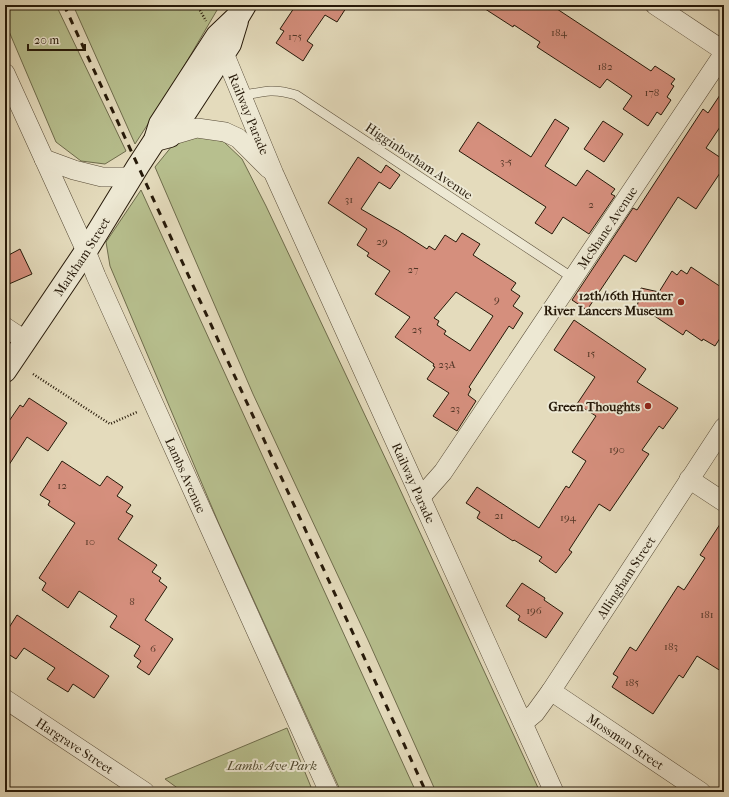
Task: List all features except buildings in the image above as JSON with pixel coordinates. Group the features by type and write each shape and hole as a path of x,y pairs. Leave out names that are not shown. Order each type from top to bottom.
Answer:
{"street":[{"path":"655,5 724,52"},
{"name":"Markham Street","path":"5,371 86,251 131,177 163,138 230,44 242,10"},
{"name":"Markham Street","path":"163,138 160,124 217,36 242,10"},
{"name":"McShane Avenue","path":"420,498 443,472 724,52"},
{"name":"Railway Parade","path":"224,53 274,174 554,792"},
{"name":"Lambs Avenue","path":"5,73 329,792"},
{"name":"Railway Parade","path":"163,138 197,128 225,132 238,138 274,174"},
{"path":"44,159 74,170 102,177 131,177"},
{"path":"5,327 26,341"},
{"name":"Allingham Street","path":"523,724 535,713 551,691 724,427"},
{"path":"689,479 724,502"},
{"name":"Mossman Street","path":"551,691 701,792"},
{"name":"Hargrave Street","path":"5,699 145,792"}],"lane":[{"name":"Higginbotham Avenue","path":"242,96 268,90 284,91 296,95 573,278"}],"path":[{"path":"33,374 110,424 143,409"}],"green space":[{"path":"5,5 56,5 126,151 105,164 81,161 56,142 5,22"},
{"path":"73,5 220,5 170,90 135,144"},
{"path":"207,136 224,142 242,159 266,206 397,483 540,792 436,792 368,640 253,394 155,167 172,146 192,137"},
{"path":"141,190 416,792 341,792 219,524 110,266 106,242"},
{"name":"Lambs Ave Park","path":"287,728 313,792 183,792 165,779"}],"railway":[{"path":"64,5 426,792"}],"place":[{"name":"12th/16th Hunter River Lancers Museum","path":"681,302"},
{"name":"Green Thoughts","path":"648,406"}]}
